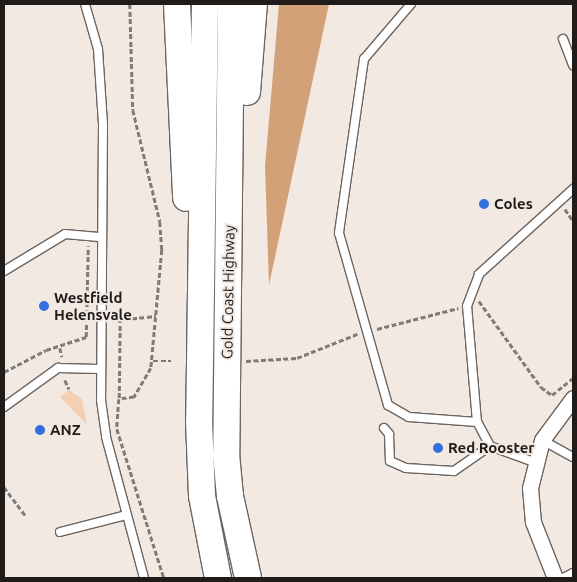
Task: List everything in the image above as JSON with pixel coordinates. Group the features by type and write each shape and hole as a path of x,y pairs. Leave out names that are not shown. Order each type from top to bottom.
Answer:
{"highway":[{"path":"177,4 186,217 202,247"},
{"name":"Gold Coast Highway","path":"205,4 200,460 207,531 218,578"},
{"name":"Gold Coast Highway","path":"231,4 226,454 230,496 248,578"},
{"path":"229,216 242,165 254,4"}],"street":[{"path":"555,578 540,548 529,505 534,462 542,440 573,398"}],"lane":[{"path":"85,4 98,49 102,90 99,369 106,437 144,578"},
{"path":"411,4 364,59 339,233 388,405 409,417 478,422"},
{"path":"563,39 573,66"},
{"path":"534,462 490,446 478,422 469,294 479,274 573,189"},
{"path":"4,271 65,234 99,237"},
{"path":"4,407 58,368 99,369"},
{"path":"384,428 389,434 390,461 406,468 454,471 490,446"},
{"path":"542,440 573,457"},
{"path":"60,532 126,515"},
{"path":"563,578 573,572"}],"path":[{"path":"119,399 134,397 140,391 153,360 160,222 134,119 130,4"},
{"path":"4,372 46,350 80,342 88,332 86,235"},
{"path":"469,294 483,303 542,387 552,395 573,378"},
{"path":"156,316 119,320 117,429 164,578"},
{"path":"60,348 62,357"},
{"path":"153,360 171,361"},
{"path":"64,380 69,389"},
{"path":"4,487 26,516"}],"shaded area":[{"path":"279,4 329,4 269,285 265,166"},
{"path":"69,390 82,399 87,425 60,397"}],"place":[{"name":"Coles","path":"484,204"},
{"name":"Westfield Helensvale","path":"44,306"},
{"name":"ANZ","path":"40,430"},
{"name":"Red Rooster","path":"438,448"}]}
